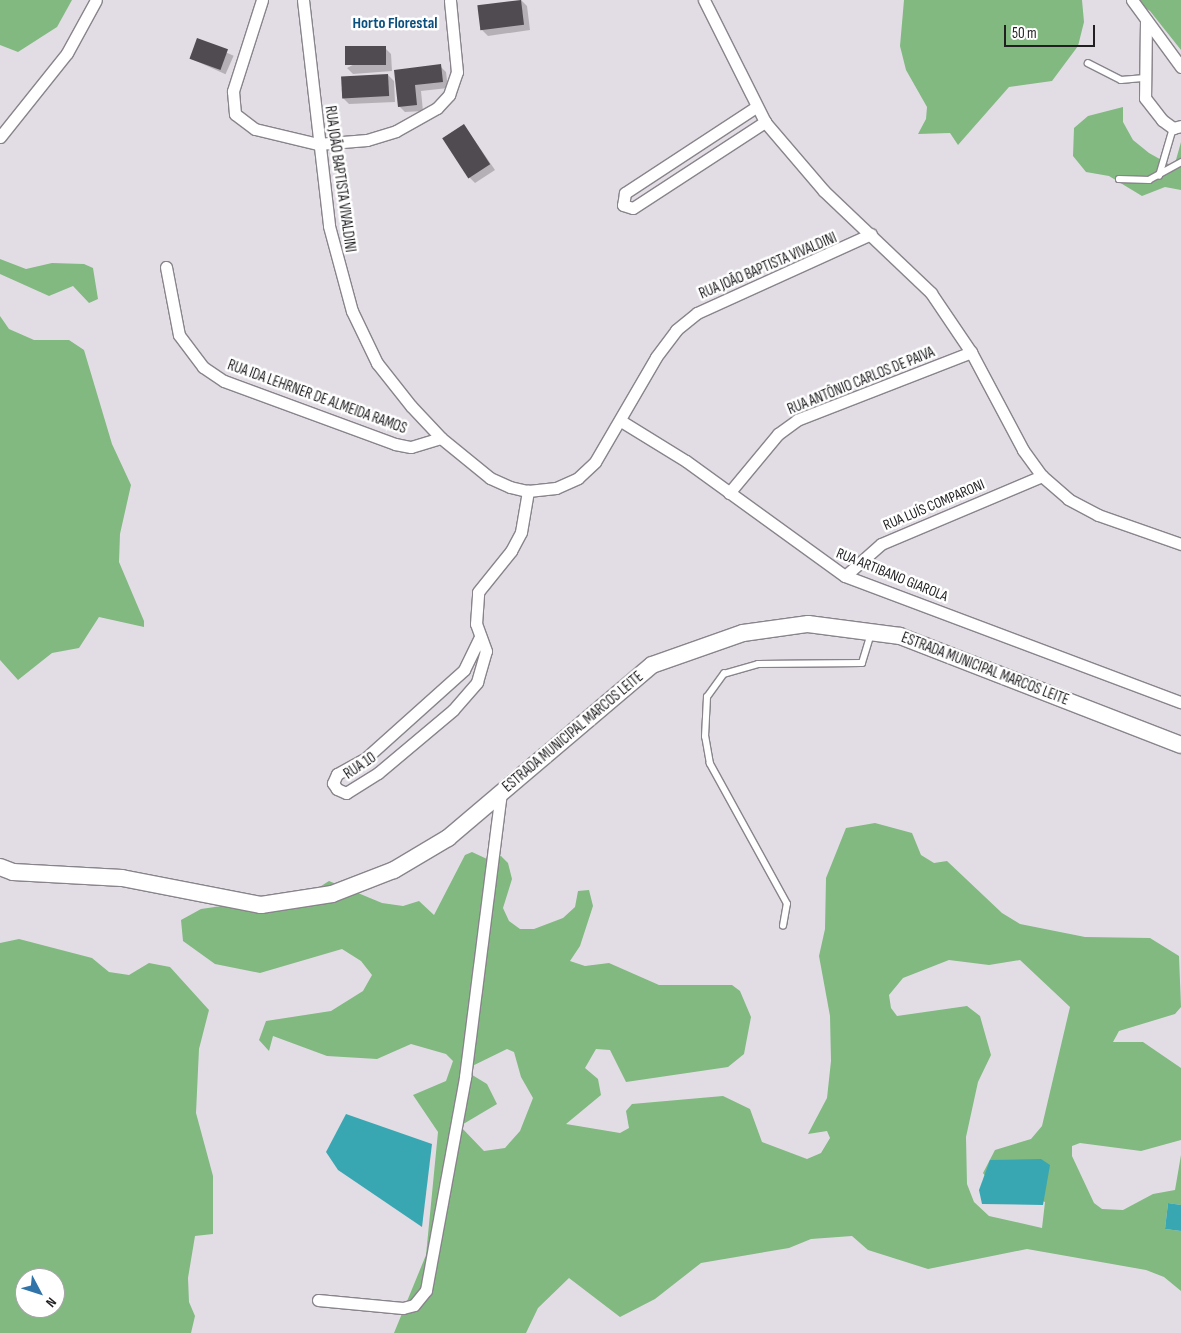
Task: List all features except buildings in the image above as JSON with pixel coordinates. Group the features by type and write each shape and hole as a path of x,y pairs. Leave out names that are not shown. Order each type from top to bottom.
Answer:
{"street":[{"path":"0,137 67,52 96,0"},
{"path":"262,0 232,91 235,114 255,129 318,144 367,140 396,131 437,108 449,95 457,72 450,0"},
{"name":"RUA JOÃO BAPTISTA VIVALDINI","path":"303,0 328,226 352,311 377,363 441,438 490,478 528,491 556,488 578,478 595,462 621,421 656,357 676,330 697,313 871,234"},
{"path":"704,0 765,122 824,191 931,293 971,352 1023,450 1042,476 1068,500 1098,515 1181,544"},
{"path":"1132,0 1181,68"},
{"path":"1146,20 1142,78 1150,108 1177,127"},
{"path":"756,107 625,193 623,205 632,208 765,122"},
{"name":"RUA IDA LEHRNER DE ALMEIDA RAMOS","path":"166,267 179,335 204,367 224,381 395,444 411,447 441,438"},
{"name":"RUA ANTÔNIO CARLOS DE PAIVA","path":"729,493 778,434 797,420 971,352"},
{"name":"RUA ARTIBANO GIAROLA","path":"621,421 729,493 845,576 1181,702"},
{"name":"RUA LUÍS COMPARONI","path":"845,576 881,544 1042,476"},
{"name":"RUA 10","path":"479,638 464,670 366,758 337,774 333,783 337,789 346,793 378,773 453,710 478,682 486,650 479,638 474,610 478,592 511,552 521,532 528,491"},
{"name":"ESTRADA MUNICIPAL MARCOS LEITE","path":"0,866 13,872 122,878 261,905 291,903 332,894 394,870 448,838 630,680 676,654 743,633 808,624 872,629 937,648 1181,745"},
{"path":"464,670 478,682"},
{"path":"318,1300 403,1308 414,1305 426,1290 465,1077 500,793"}],"lane":[{"path":"1088,63 1122,80 1142,78"},
{"path":"1159,176 1177,127"},
{"path":"1119,179 1159,176 1181,162"},
{"path":"782,926 787,904 710,764 705,736 707,697 724,674 758,664 862,663 872,629"}],"green space":[{"path":"0,0 72,0 57,27 18,52 0,45"},
{"path":"904,0 1082,0 1084,22 1078,46 1052,81 1009,87 958,145 950,133 918,134 926,119 927,107 906,70 900,46"},
{"path":"1133,0 1181,0 1181,50 1150,11"},
{"path":"1123,107 1123,122 1133,140 1149,153 1174,167 1181,142 1181,190 1165,187 1142,196 1109,176 1086,172 1073,156 1074,128 1088,116"},
{"path":"0,259 26,269 52,263 84,264 93,268 98,299 89,303 73,286 49,296 0,274"},
{"path":"0,316 9,329 34,340 69,340 84,350 112,444 131,485 120,534 119,562 144,621 144,627 99,617 79,648 52,653 18,680 0,660"},
{"path":"875,823 912,833 921,855 934,863 947,861 1002,913 1020,924 1085,937 1150,938 1179,956 1181,1007 1175,1014 1119,1031 1113,1042 1143,1042 1181,1068 1181,1140 1141,1151 1080,1143 1072,1146 1072,1156 1094,1203 1102,1209 1123,1210 1153,1194 1175,1190 1181,1155 1181,1205 1168,1203 1165,1229 1181,1231 1181,1291 1164,1277 1146,1270 1027,1249 928,1269 868,1250 852,1236 811,1239 789,1248 701,1263 655,1299 620,1317 569,1278 538,1308 526,1333 394,1333 426,1255 438,1132 413,1095 446,1081 453,1061 446,1054 411,1044 377,1059 327,1056 273,1036 269,1051 259,1040 266,1021 331,1011 363,991 372,975 361,961 342,949 260,973 215,964 183,941 181,920 201,909 310,893 329,881 382,903 403,906 419,901 434,915 465,855 472,852 487,859 501,856 508,863 512,879 503,908 509,921 520,929 534,929 563,918 575,907 578,891 589,890 593,906 580,946 570,961 585,966 609,963 659,985 732,985 740,991 751,1017 744,1054 728,1067 626,1082 610,1050 596,1049 585,1068 598,1079 601,1095 566,1124 620,1133 629,1128 626,1111 632,1104 723,1096 750,1109 762,1142 807,1159 821,1153 830,1138 827,1131 808,1134 827,1098 831,1061 830,1016 819,956 825,929 826,878 846,828","holes":["949,960 989,965 1020,960 1070,1007 1042,1126 1031,1139 995,1150 983,1173 992,1185 1045,1202 1042,1228 989,1216 974,1202 967,1184 966,1137 978,1082 991,1055 980,1016 967,1006 897,1016 891,1008 889,995 903,978","507,1049 514,1052 521,1077 533,1098 520,1131 505,1148 484,1151 460,1126 497,1104 487,1084 464,1070"]},
{"path":"19,939 92,958 109,972 129,975 149,963 170,967 209,1010 199,1049 196,1113 213,1176 213,1234 195,1236 188,1278 189,1302 195,1316 191,1333 0,1333 0,943"}],"water":[{"path":"346,1114 432,1144 422,1227 338,1170 326,1152"},
{"path":"1041,1159 1050,1165 1043,1205 982,1204 979,1190 990,1160"},
{"path":"1168,1203 1181,1205 1181,1231 1165,1229"}],"district":[{"name":"Horto Florestal","path":"395,24"}]}
